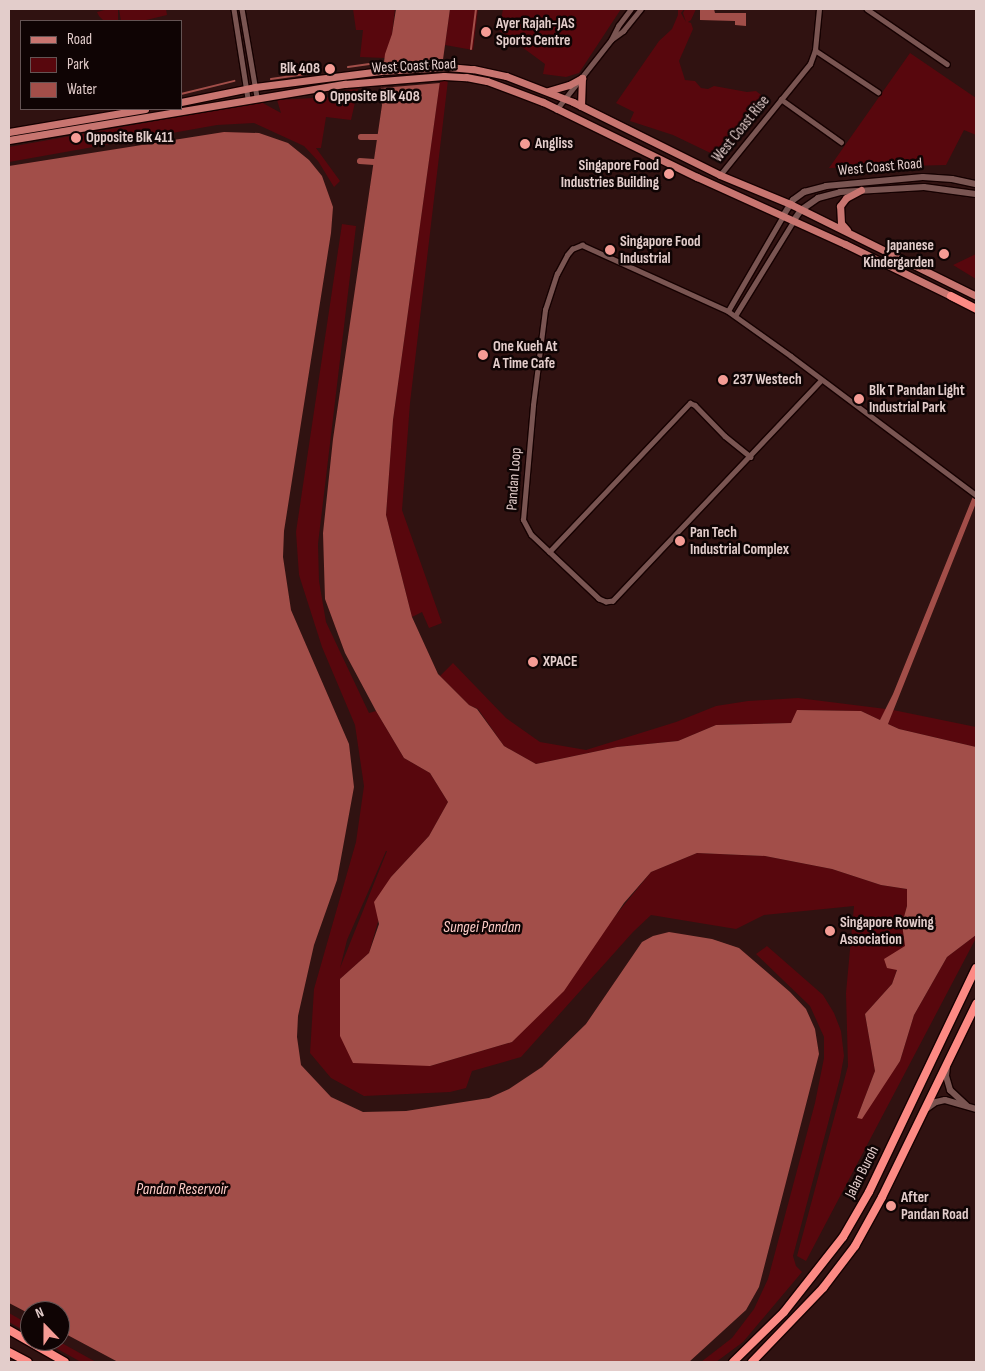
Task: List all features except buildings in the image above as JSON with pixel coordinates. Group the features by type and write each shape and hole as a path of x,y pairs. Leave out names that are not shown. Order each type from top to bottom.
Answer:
{"highway":[{"path":"951,296 976,311"},
{"name":"Jalan Buroh","path":"733,1362 784,1312 843,1237 869,1192 976,968"},
{"name":"Jalan Buroh","path":"752,1362 823,1288 854,1246 882,1197 976,1004"},
{"path":"9,1330 65,1362"},
{"path":"9,1352 28,1362"}],"main road":[{"name":"West Coast Road","path":"182,102 246,88 381,71 445,68 473,69 506,76 565,98 720,174 790,204"},
{"name":"West Coast Road","path":"182,110 248,98 380,80 444,76 487,81 543,102 556,110 783,216"},
{"path":"548,91 569,85 582,78"},
{"path":"581,106 582,78"},
{"path":"9,132 139,110"},
{"name":"West Coast Road","path":"9,140 180,110"},
{"path":"856,237 840,223 840,206 846,198 861,190"},
{"path":"790,204 976,296"},
{"path":"783,216 951,296"}],"street":[{"path":"234,9 248,98"},
{"path":"242,9 257,97"},
{"path":"556,110 611,40 618,26 631,9"},
{"path":"611,40 623,31 641,9"},
{"name":"West Coast Rise","path":"720,174 810,64 815,50 819,9"},
{"path":"867,9 947,64"},
{"path":"815,50 878,92"},
{"name":"West Coast Rise","path":"781,99 841,142"},
{"name":"West Coast Road","path":"783,216 790,204 807,191 839,184 923,177 976,182"},
{"path":"974,193 976,182"},
{"name":"West Coast Road","path":"800,210 824,195 861,190 924,187 974,193"},
{"path":"735,316 800,210"},
{"path":"728,311 783,216"},
{"name":"Pandan Loop","path":"822,380 613,601 606,602 599,599 531,535 523,520 545,310 557,274 567,255 577,246 590,247 728,311 822,380 976,495"},
{"path":"549,552 690,403 695,405 725,436 751,457"},
{"path":"949,1057 946,1076 949,1086 953,1094 966,1105"},
{"path":"923,1112 931,1104 941,1100 976,1109"}],"green space":[{"path":"118,9 118,20 103,20 97,12"},
{"path":"119,9 166,9 167,15 146,20 121,20"},
{"path":"353,9 395,9 392,34 385,58 360,57 363,30 356,30"},
{"path":"450,9 478,9 473,50 445,45"},
{"path":"503,9 621,9 579,73 566,77 543,74 545,64 499,30"},
{"path":"678,9 684,9 681,13 686,22 683,13 685,9 696,9 691,20 688,22 691,23 693,29 679,61 685,80 695,81 701,88 708,89 714,86 747,92 756,91 770,102 723,159 673,135 630,121 634,112 616,103 659,41 672,29 678,15"},
{"path":"910,53 976,98 976,135 964,130 946,165 829,168"},
{"path":"440,80 448,80 410,403 402,510 442,623 429,628 422,612 412,617 386,515 393,420"},
{"path":"358,89 351,120 326,117 321,148 316,148 340,181 334,187 318,161 304,146 254,123 217,125 9,162 9,147 261,102 281,113 277,100 331,97 346,90"},
{"path":"342,224 356,226 318,544 319,581 326,622 369,713 376,711 404,758 430,773 448,802 429,836 391,877 369,953 340,979 430,1066 512,1042 651,872 697,853 765,856 832,869 881,885 907,889 907,906 902,924 905,946 892,984 865,1014 875,1071 857,1118 900,1061 914,1015 947,957 976,935 806,1261 797,1256 848,1066 846,993 854,906 764,915 736,929 651,915 633,932 521,1057 472,1071 466,1088 450,1092 364,1096 331,1078 310,1053 314,989 356,842 364,786 355,725 322,647 299,575 296,532","holes":["387,851 340,968 347,940"]},
{"path":"976,254 976,279 953,265"},
{"path":"453,663 506,718 540,742 586,750 676,722 716,706 748,701 798,698 886,709 880,720 861,711 798,710 791,723 716,725 678,741 617,747 536,764 504,746 478,709 469,705 440,676"},
{"path":"893,710 976,727 976,747 899,729 888,724"},
{"path":"767,946 823,995 834,1013 841,1031 844,1056 840,1078 793,1256 796,1266 802,1272 743,1342 716,1362 701,1362 732,1338 754,1309 768,1279 815,1103 824,1058 824,1037 810,1006 756,954"},
{"path":"9,1313 20,1319 20,1328 9,1322"},
{"path":"70,1348 96,1362 81,1362 61,1351 70,1351"}],"water":[{"name":"Sungei Pandan","path":"396,9 450,9 393,420 386,515 412,617 438,674 469,705 477,709 504,746 536,764 617,747 678,741 716,725 791,723 797,710 861,711 880,720 893,694 976,489 976,503 888,724 899,729 976,747 976,935 947,957 914,1015 900,1061 862,1119 857,1118 875,1071 865,1014 892,984 897,970 887,968 884,959 905,946 902,924 907,906 907,889 881,885 832,869 765,856 697,853 651,872 624,903 564,991 512,1042 430,1066 353,1063 340,1036 340,979 369,953 379,924 374,902 391,877 429,836 448,802 430,773 404,758 345,653 325,599 323,533 333,439 382,105 380,95 385,54 392,34"},
{"path":"700,9 714,9 715,13 746,13 746,26 735,25 735,21 700,20"},
{"name":"Pandan Reservoir","path":"224,132 259,133 288,143 309,160 322,176 333,207 331,233 284,531 283,557 291,610 349,744 354,787 337,880 314,945 298,1016 297,1037 301,1065 331,1097 363,1112 406,1111 489,1098 509,1089 542,1067 586,1024 642,942 653,936 669,932 712,939 739,948 790,992 806,1009 815,1029 819,1054 759,1287 746,1310 689,1362 118,1362 70,1336 70,1301 20,1301 20,1309 9,1303 9,166"}],"pier":[{"path":"443,59 440,83 381,88 384,64"}],"waterway":[{"path":"471,49 476,9"},
{"path":"348,67 375,63"},
{"path":"271,79 308,74"},
{"path":"182,94 234,81"},
{"path":"361,137 377,137"},
{"path":"360,161 374,162"}],"place":[{"name":"Ayer Rajah-JAS Sports Centre","path":"486,32"},
{"name":"Blk 408","path":"330,69"},
{"name":"Opposite Blk 408","path":"320,97"},
{"name":"Opposite Blk 411","path":"76,138"},
{"name":"Angliss","path":"525,144"},
{"name":"Singapore Food Industries Building","path":"669,174"},
{"name":"Singapore Food Industrial","path":"610,250"},
{"name":"Japanese Kindergarden","path":"944,254"},
{"name":"One Kueh At A Time Cafe","path":"483,355"},
{"name":"237 Westech","path":"723,380"},
{"name":"Blk T Pandan Light Industrial Park","path":"859,399"},
{"name":"Pan Tech Industrial Complex","path":"680,541"},
{"name":"XPACE","path":"533,662"},
{"name":"Singapore Rowing Association","path":"830,931"},
{"name":"After Pandan Road","path":"891,1206"}]}
